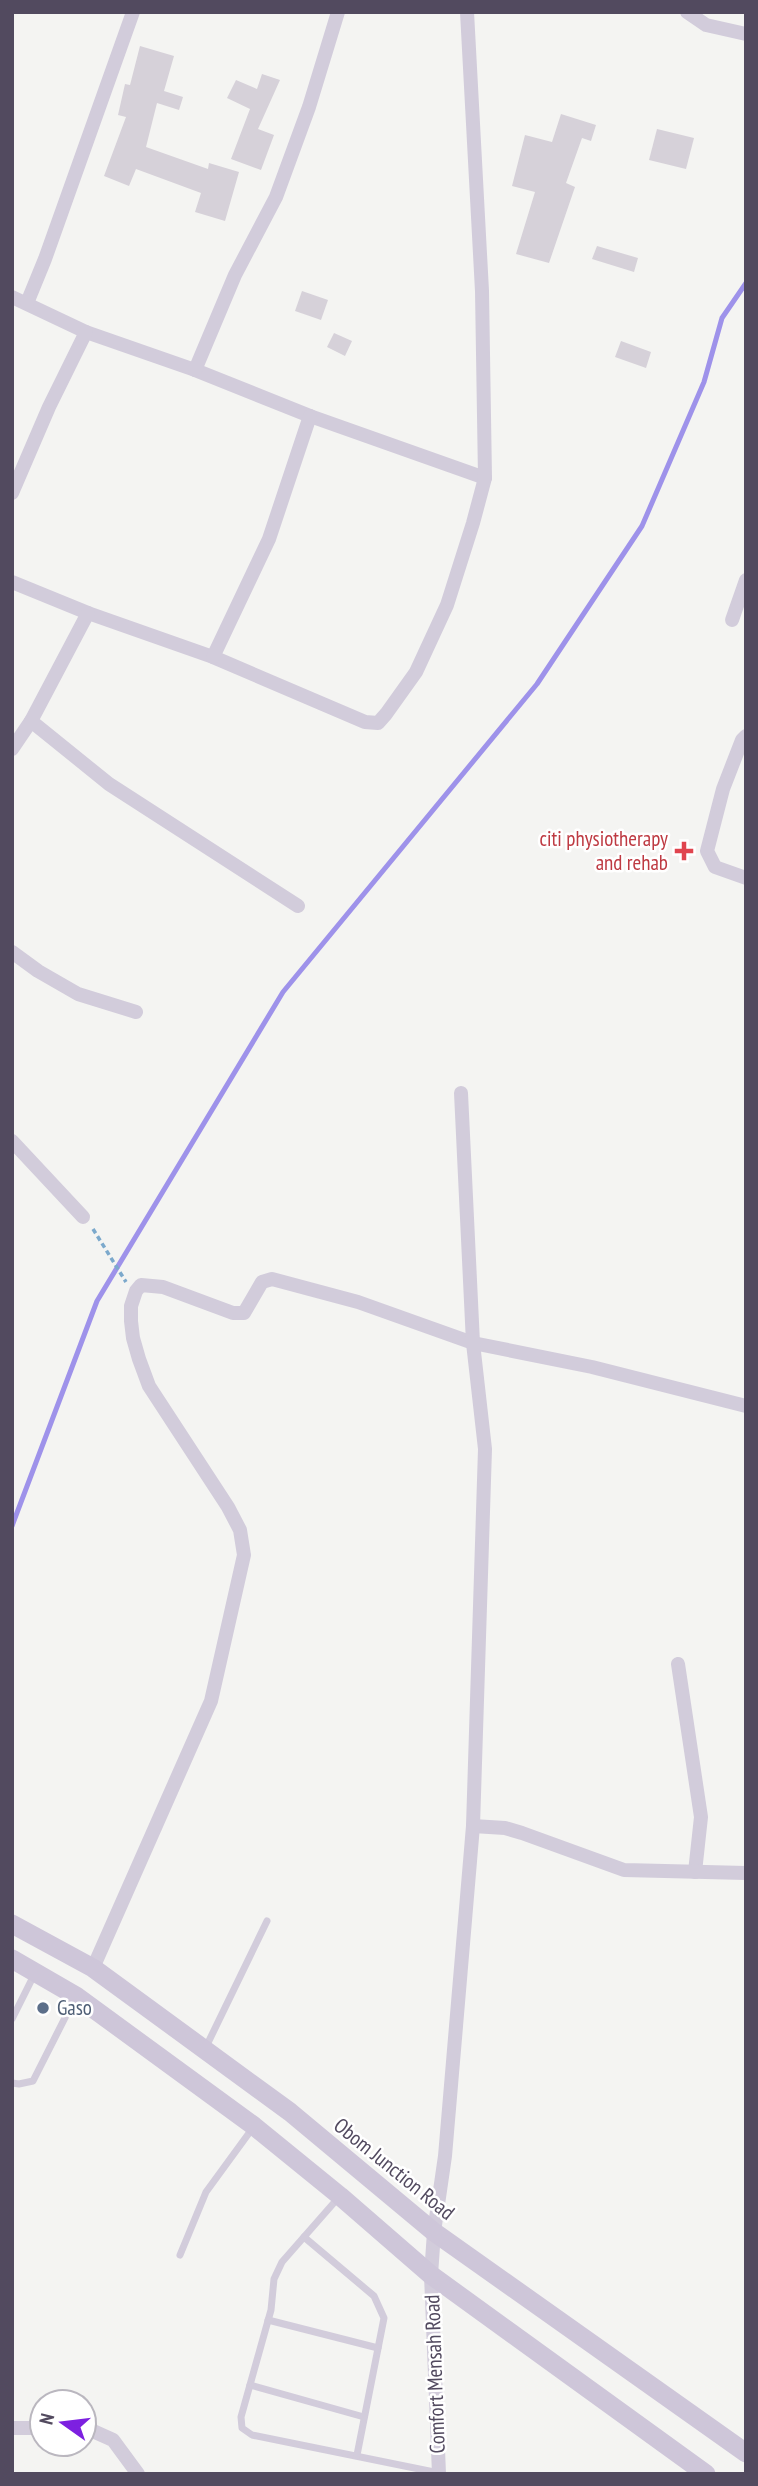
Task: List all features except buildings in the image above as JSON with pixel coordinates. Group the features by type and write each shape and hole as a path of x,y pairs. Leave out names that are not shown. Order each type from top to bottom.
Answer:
{"main road":[{"name":"Obom Junction Road","path":"12,1924 93,1968 290,2112 434,2232 746,2453"},
{"path":"12,1959 76,1996 254,2126 431,2275 706,2474"}],"street":[{"path":"27,303 50,247 133,12"},
{"path":"195,370 235,275 276,197 309,107 338,12"},
{"path":"12,582 88,613 213,657 365,722 378,723 386,714 416,672 447,606 485,478 482,290 467,12"},
{"path":"687,12 706,25 746,34"},
{"path":"12,297 86,331 195,370 310,416 485,478"},
{"path":"12,493 86,331"},
{"path":"213,657 269,539 310,416"},
{"path":"732,620 746,580"},
{"path":"12,749 31,721 88,613"},
{"path":"31,721 129,798 298,906"},
{"path":"746,736 723,789 707,851 715,867 746,878"},
{"path":"12,951 38,971 78,994 136,1012"},
{"name":"Comfort Mensah Road","path":"439,2473 431,2275 445,2156 473,1826 485,1449 473,1343 461,1093"},
{"path":"12,1141 83,1217"},
{"path":"93,1968 211,1700 244,1556 240,1530 228,1507 149,1386 132,1338 131,1306 141,1285 150,1284 233,1313 244,1313 262,1282 272,1279 358,1302 473,1343 593,1367 746,1406"},
{"path":"678,1664 701,1817 695,1872"},
{"path":"473,1826 505,1828 624,1870 746,1873"},
{"path":"98,2433 113,2440 138,2474"}],"lane":[{"path":"205,2050 267,1921"},
{"path":"12,2019 36,1972"},
{"path":"12,2083 33,2081 76,1996"},
{"path":"180,2255 205,2192 254,2126"},
{"path":"340,2196 282,2262 274,2279 268,2320 241,2417 242,2428 252,2435 439,2473"},
{"path":"304,2237 374,2296 384,2318 357,2455"},
{"path":"268,2320 378,2348"},
{"path":"250,2385 364,2417"}],"path":[{"path":"83,1217 135,1295"}],"waterway":[{"path":"12,1526 97,1301 283,992 537,684 642,526 704,382 722,318 746,283"}],"place":[{"name":"citi physiotherapy and rehab","path":"684,851"},
{"name":"Gaso","path":"43,2008"}]}
